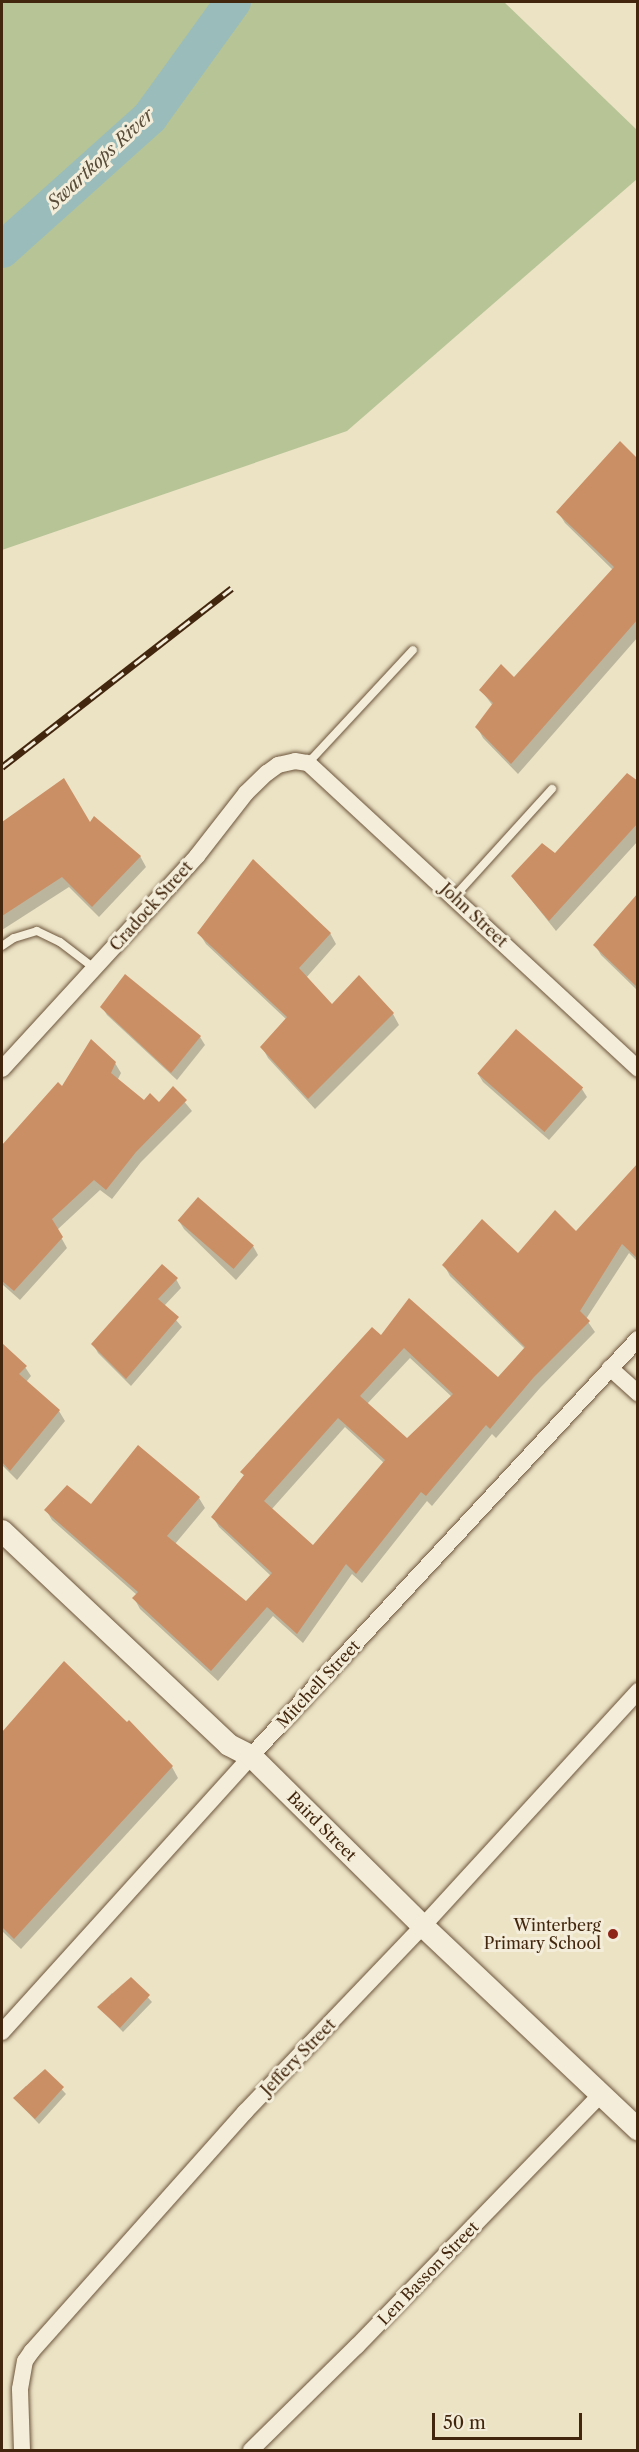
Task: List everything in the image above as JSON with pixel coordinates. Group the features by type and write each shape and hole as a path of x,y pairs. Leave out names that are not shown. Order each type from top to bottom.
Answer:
{"street":[{"name":"Cradock Street","path":"2,1069 196,856 229,813 267,773 278,765 295,761 308,763"},
{"name":"John Street","path":"308,763 638,1069"},
{"name":"Mitchell Street","path":"2,2032 251,1756 638,1339"},
{"path":"610,1368 638,1393"},
{"name":"Baird Street","path":"2,1531 229,1745 251,1756 423,1926 638,2129"},
{"name":"Jeffery Street","path":"22,2451 20,2389 25,2361 32,2351 245,2112 423,1926 638,1691"},
{"name":"Len Basson Street","path":"251,2451 357,2346 602,2093"}],"lane":[{"path":"308,763 413,650"},
{"path":"454,897 552,789"},
{"path":"2,946 14,938 37,931 60,942 94,968"}],"green space":[{"path":"2,2 504,2 637,130 637,179 347,431 2,550"}],"building":[{"path":"620,441 638,459 638,619 511,764 475,727 493,703 479,690 501,664 514,677 614,567 556,512"},
{"path":"627,773 638,781 638,823 549,921 511,876 542,843 555,853"},
{"path":"64,778 90,822 94,816 141,856 92,907 62,877 2,916 2,822"},
{"path":"253,859 331,933 299,968 332,1004 359,975 394,1013 308,1099 260,1047 287,1017 197,933"},
{"path":"638,893 638,988 593,945"},
{"path":"125,974 201,1036 171,1073 100,1007"},
{"path":"516,1029 583,1087 544,1132 477,1074"},
{"path":"91,1039 116,1062 111,1073 144,1100 150,1093 159,1102 173,1086 187,1100 136,1152 106,1190 94,1180 52,1219 63,1237 14,1291 2,1281 2,1145 58,1082 62,1086"},
{"path":"638,1163 638,1259 622,1244 580,1311 590,1321 534,1377 490,1429 486,1425 426,1496 421,1492 356,1574 346,1564 297,1634 267,1607 211,1671 132,1598 138,1592 44,1510 67,1485 91,1504 138,1445 200,1497 167,1536 246,1601 272,1573 211,1517 244,1475 240,1472 372,1327 381,1335 409,1298 498,1377 525,1347 442,1265 482,1219 518,1253 555,1210 576,1231","holes":["404,1348 453,1394 407,1438 360,1396","338,1418 385,1460 313,1545 264,1501"]},
{"path":"198,1197 254,1246 234,1269 178,1220"},
{"path":"162,1264 178,1278 158,1299 179,1317 126,1379 91,1344"},
{"path":"2,1343 27,1366 19,1374 60,1410 10,1471 2,1462"},
{"path":"64,1661 127,1722 129,1720 173,1766 14,1939 2,1927 2,1732"},
{"path":"131,1977 150,1995 120,2028 97,2007"},
{"path":"45,2069 64,2087 35,2119 13,2098"}],"waterway":[{"name":"Swartkops River","path":"2,250 150,117 233,2"}],"railway":[{"path":"2,767 232,588"}],"place":[{"name":"Winterberg Primary School","path":"613,1934"}]}
